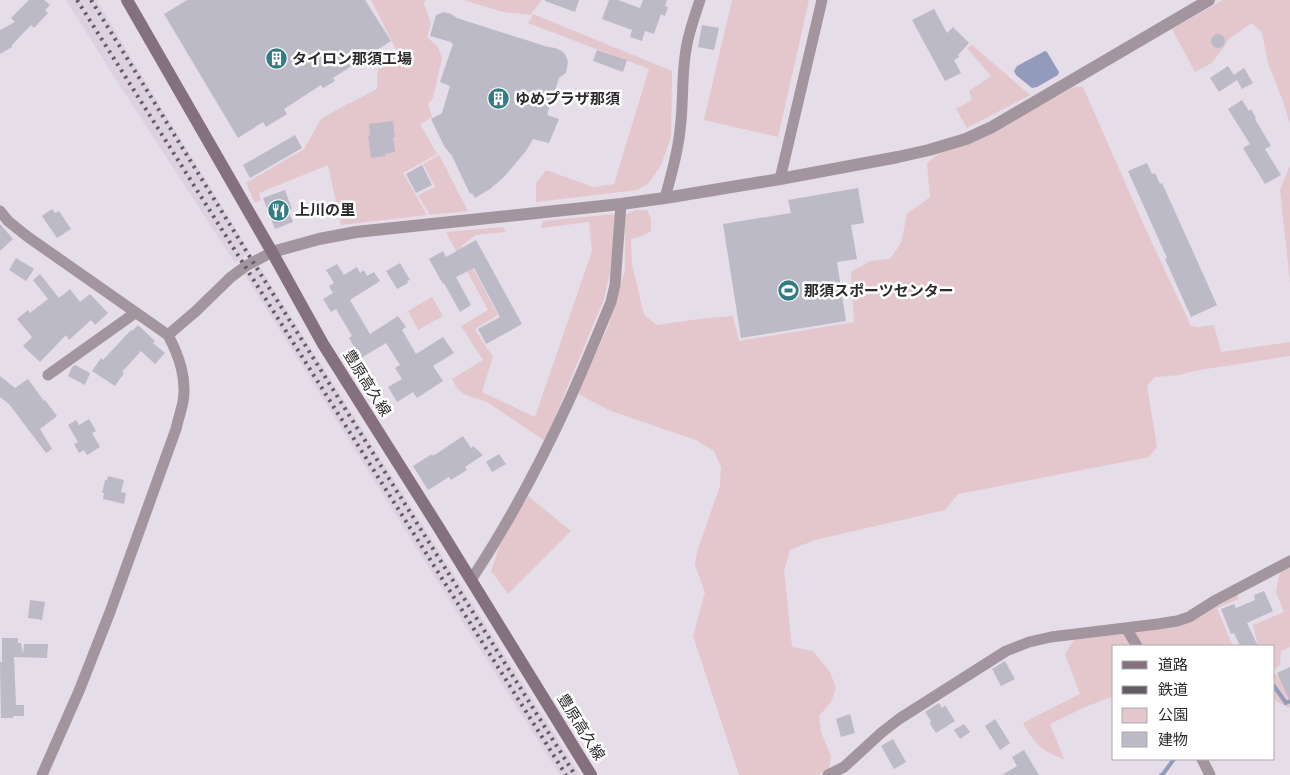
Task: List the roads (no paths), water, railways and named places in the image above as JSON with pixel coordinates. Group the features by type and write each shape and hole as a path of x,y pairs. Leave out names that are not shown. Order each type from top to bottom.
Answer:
{"main road":[{"name":"豊原高久線","path":"127,0 328,352 592,775"}],"street":[{"path":"665,198 677,152 686,46 700,0"},
{"path":"780,178 822,0"},
{"path":"168,335 231,277 246,266 272,252 319,239 356,232 665,198 906,155 966,139 1019,112 1210,0"},
{"path":"471,580 492,548 537,468 568,403 611,302 615,285 621,204"},
{"path":"0,211 8,221 28,237 168,335 177,352 184,385 183,401 176,429 110,612 79,691 42,775"},
{"path":"48,375 135,313"},
{"path":"828,775 844,766 899,719 1006,651 1029,642 1051,637 1177,621 1189,617 1216,600 1290,561"},
{"path":"1126,628 1135,645"},
{"path":"1202,760 1210,775"}],"water":[{"path":"1045,51 1059,72 1058,75 1032,88 1016,75 1014,71 1017,66"}],"waterway":[{"path":"1275,687 1286,703 1290,701"},
{"path":"1161,775 1173,760"}],"railway":[{"path":"77,0 566,775"},
{"path":"91,0 575,775"}],"place":[{"name":"タイロン那須工場","path":"276,59"},
{"name":"ゆめプラザ那須","path":"499,99"},
{"name":"上川の里","path":"279,210"},
{"name":"那須スポーツセンター","path":"788,291"}]}
